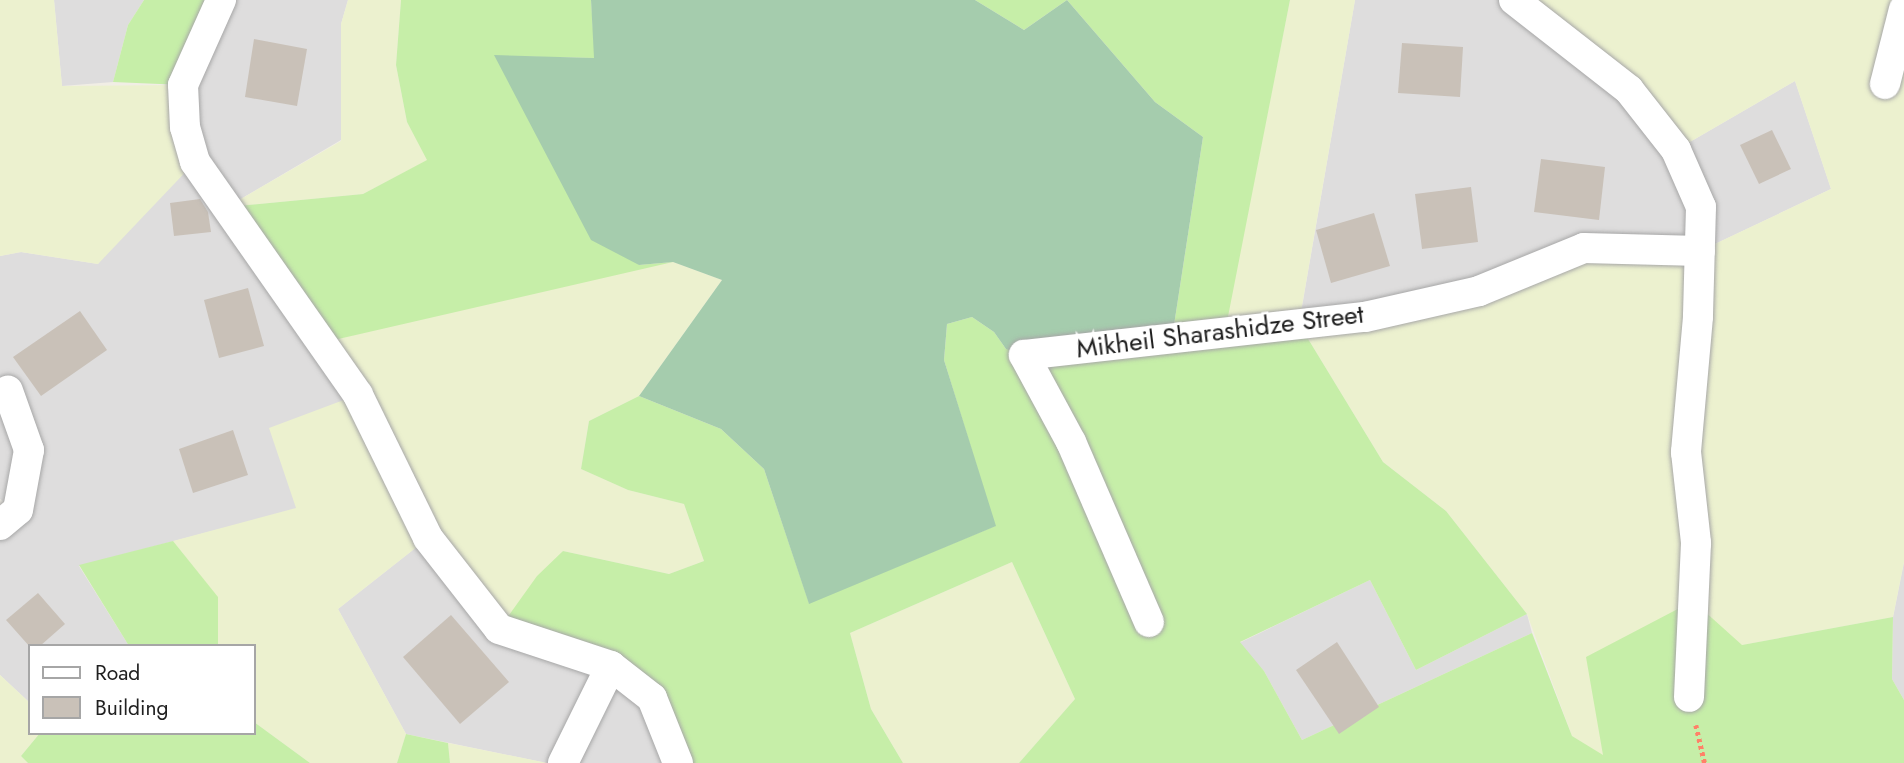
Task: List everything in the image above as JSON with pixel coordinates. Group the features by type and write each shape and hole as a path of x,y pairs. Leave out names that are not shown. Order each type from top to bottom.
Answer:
{"street":[{"path":"221,0 183,85 185,127 195,162 358,395 428,538 499,629 611,666 653,698 678,763"},
{"path":"1514,0 1629,90 1676,150 1701,207 1686,452 1696,543 1689,697"},
{"path":"1885,84 1904,9"},
{"name":"Mikheil Sharashidze Street","path":"1149,622 1071,442 1024,355 1365,317 1479,291 1584,248 1700,251"},
{"path":"0,525 18,510 29,450 8,391"},
{"path":"563,763 611,666"}],"path":[{"path":"1689,697 1705,763"}],"shaded area":[{"path":"54,0 144,0 128,25 113,82 62,86"},
{"path":"221,0 348,0 341,24 341,140 227,207 358,395 296,509 79,566 128,644 28,644 28,701 0,675 0,525 17,510 0,499 0,256 21,252 98,264 185,127"},
{"path":"1355,0 1514,0 1676,150 1795,81 1831,189 1700,251 1299,324"},
{"path":"428,538 611,666 678,763 547,763 406,734 338,609"},
{"path":"1904,562 1904,700 1892,679 1893,617"},
{"path":"1370,580 1416,670 1527,614 1532,633 1302,740 1264,671 1239,643"}],"green space":[{"path":"0,0 54,0 62,86 183,85 195,162 98,264 21,252 0,256"},
{"path":"144,0 221,0 183,85 113,82 128,25"},
{"path":"348,0 401,0 396,65 407,122 428,160 363,194 227,207 341,141 341,24"},
{"path":"401,0 591,0 595,58 495,56 639,265 673,262 321,343 227,207 363,194 427,160 407,122 396,65"},
{"path":"591,0 975,0 1024,30 1067,0 1155,102 1203,137 1172,338 1024,355 1006,349 994,332 972,317 947,324 944,360 996,526 809,604 764,469 721,429 639,396 722,280 673,262 639,265 591,240 494,55 594,58"},
{"path":"975,0 1067,0 1024,30"},
{"path":"1067,0 1290,0 1225,332 1299,324 1383,462 1446,511 1527,614 1416,670 1370,580 1240,642 1264,671 1302,740 1532,633 1572,736 1603,755 1586,657 1693,601 1742,645 1893,617 1892,679 1904,700 1904,763 1019,763 1075,699 1012,562 850,633 871,709 903,763 678,763 652,698 499,629 537,576 563,551 669,574 704,561 684,504 628,490 581,469 589,421 639,396 721,429 764,469 809,603 995,526 944,360 947,324 972,317 994,332 1006,349 1172,338 1203,137 1155,102"},
{"path":"1290,0 1355,0 1299,323 1584,248 1700,251 1831,189 1795,81 1676,150 1514,0 1904,0 1904,562 1893,617 1742,645 1603,756 1572,736 1527,614 1446,511 1383,462 1299,324 1224,332"},
{"path":"673,262 722,280 639,396 589,421 581,469 628,490 684,504 704,561 669,574 563,551 499,629 427,539 338,609 406,734 397,763 310,763 256,723 256,644 218,644 217,597 173,541 296,508 269,428 357,395 321,343 639,265"},
{"path":"173,541 218,597 218,644 128,644 79,565"},
{"path":"1012,562 1075,699 1019,763 903,763 871,709 850,633"},
{"path":"0,675 28,701 28,735 38,735 21,756 28,763 0,763"},
{"path":"256,723 310,763 28,763 21,756 38,735 256,735"},
{"path":"406,734 448,743 450,763 397,763"},
{"path":"448,743 547,763 450,763"}],"building":[{"path":"254,39 307,49 297,106 245,97"},
{"path":"1402,43 1463,47 1460,97 1398,93"},
{"path":"1772,130 1791,169 1759,184 1740,145"},
{"path":"1541,159 1605,167 1599,220 1534,212"},
{"path":"1471,187 1478,242 1422,249 1415,194"},
{"path":"200,199 208,212 211,232 174,236 170,203"},
{"path":"1374,213 1390,266 1331,283 1316,230"},
{"path":"248,288 264,346 219,358 204,300"},
{"path":"80,311 107,350 41,396 13,357"},
{"path":"233,430 248,475 193,493 179,449"},
{"path":"38,593 65,624 42,644 28,645 6,620"},
{"path":"451,615 509,682 460,724 403,657"},
{"path":"1337,642 1379,707 1339,734 1296,670"}]}
